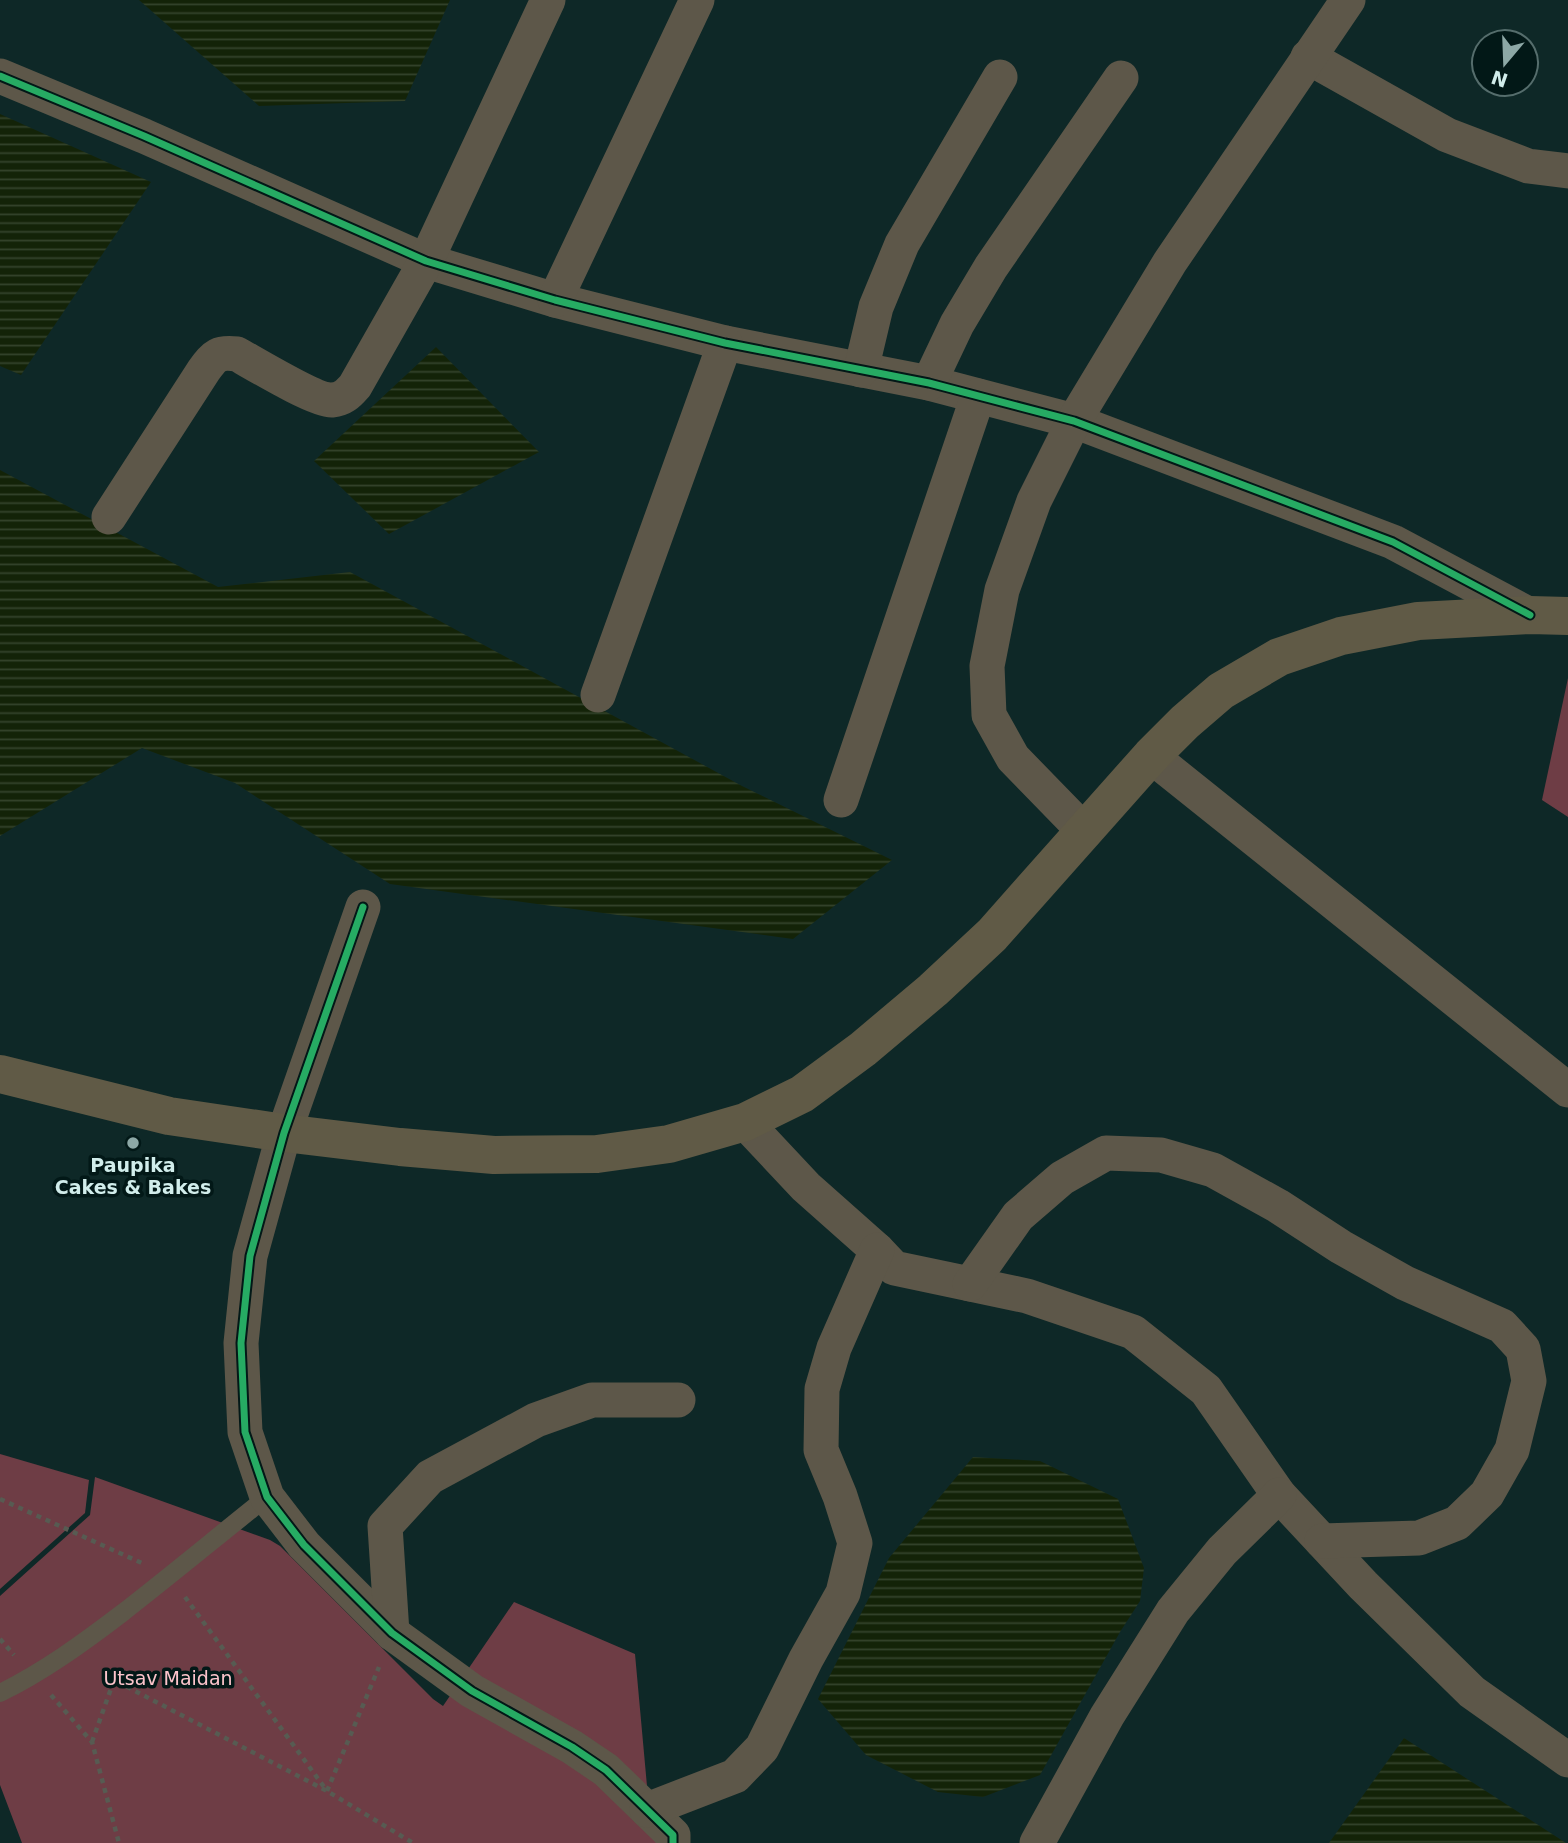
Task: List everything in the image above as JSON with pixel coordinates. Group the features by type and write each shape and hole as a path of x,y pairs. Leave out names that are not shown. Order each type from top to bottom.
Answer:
{"highway":[{"path":"0,1074 169,1115 284,1133 494,1155 597,1154 669,1144 745,1122 802,1094 863,1049 933,990 992,935 1151,756 1221,691 1279,657 1341,636 1418,621 1530,615 1568,616"}],"street":[{"path":"109,517 214,357 223,353 237,354 312,394 329,400 344,397 355,386 426,261 548,0"},
{"path":"555,300 697,0"},
{"path":"1085,832 1013,758 989,715 986,666 1003,590 1034,501 1074,421 1170,262 1348,0"},
{"path":"1308,57 1447,135 1528,166 1568,171"},
{"path":"0,76 144,136 426,261 555,300 725,343 929,383 1074,421 1393,542 1530,615"},
{"path":"861,370 876,307 902,244 1000,77"},
{"path":"929,383 957,324 991,267 1121,78"},
{"path":"598,695 725,343"},
{"path":"841,800 978,396"},
{"path":"1151,756 1568,1090"},
{"path":"363,907 284,1133 250,1256 240,1343 245,1432 267,1497 304,1545 393,1633 472,1691 572,1746 606,1770 673,1835 673,1843"},
{"path":"745,1122 806,1187 894,1268 1027,1296 1133,1332 1206,1390 1279,1495 1363,1585 1472,1692 1568,1760"},
{"path":"970,1284 1018,1216 1062,1178 1106,1153 1161,1155 1213,1170 1405,1283 1502,1326 1522,1349 1529,1381 1512,1450 1488,1494 1458,1523 1419,1538 1322,1541"},
{"path":"647,1810 735,1776 762,1748 806,1659 843,1593 855,1543 841,1496 821,1450 822,1389 834,1348 877,1250"},
{"path":"393,1633 385,1526 430,1477 536,1420 592,1400 678,1400"},
{"path":"1037,1843 1107,1716 1173,1611 1222,1551 1279,1495"}],"lane":[{"path":"0,1693 93,1635 267,1497"}],"path":[{"path":"0,1499 170,1576 327,1791"},
{"path":"327,1791 393,1633"},
{"path":"119,1843 92,1742 114,1680 327,1791 413,1843"}],"green space":[{"path":"1568,678 1568,817 1542,800"},
{"path":"0,1454 89,1480 85,1513 0,1589"},
{"name":"Utsav Maidan","path":"95,1477 270,1540 280,1546 443,1706 514,1602 635,1654 651,1830 661,1843 22,1843 0,1785 0,1596 90,1515"}],"shaded area":[{"path":"139,0 450,0 405,101 259,106"},
{"path":"0,114 151,182 21,375 0,366"},
{"path":"436,347 539,452 389,534 314,461"},
{"path":"0,470 218,587 350,572 742,786 892,860 793,939 390,884 235,783 142,748 0,836"},
{"path":"973,1457 1040,1461 1118,1499 1144,1568 1140,1601 1040,1775 983,1797 938,1792 866,1755 818,1699 889,1558"},
{"path":"1404,1738 1566,1843 1329,1843"}],"cycle path":[{"path":"0,76 144,136 426,261 555,300 725,343 929,383 1074,421 1393,542 1530,615"},
{"path":"363,907 284,1133 250,1256 241,1343 245,1432 267,1497 304,1545 392,1633 472,1691 572,1747 606,1770 673,1835 673,1843"}],"place":[{"name":"Paupika Cakes & Bakes","path":"133,1143"}]}
